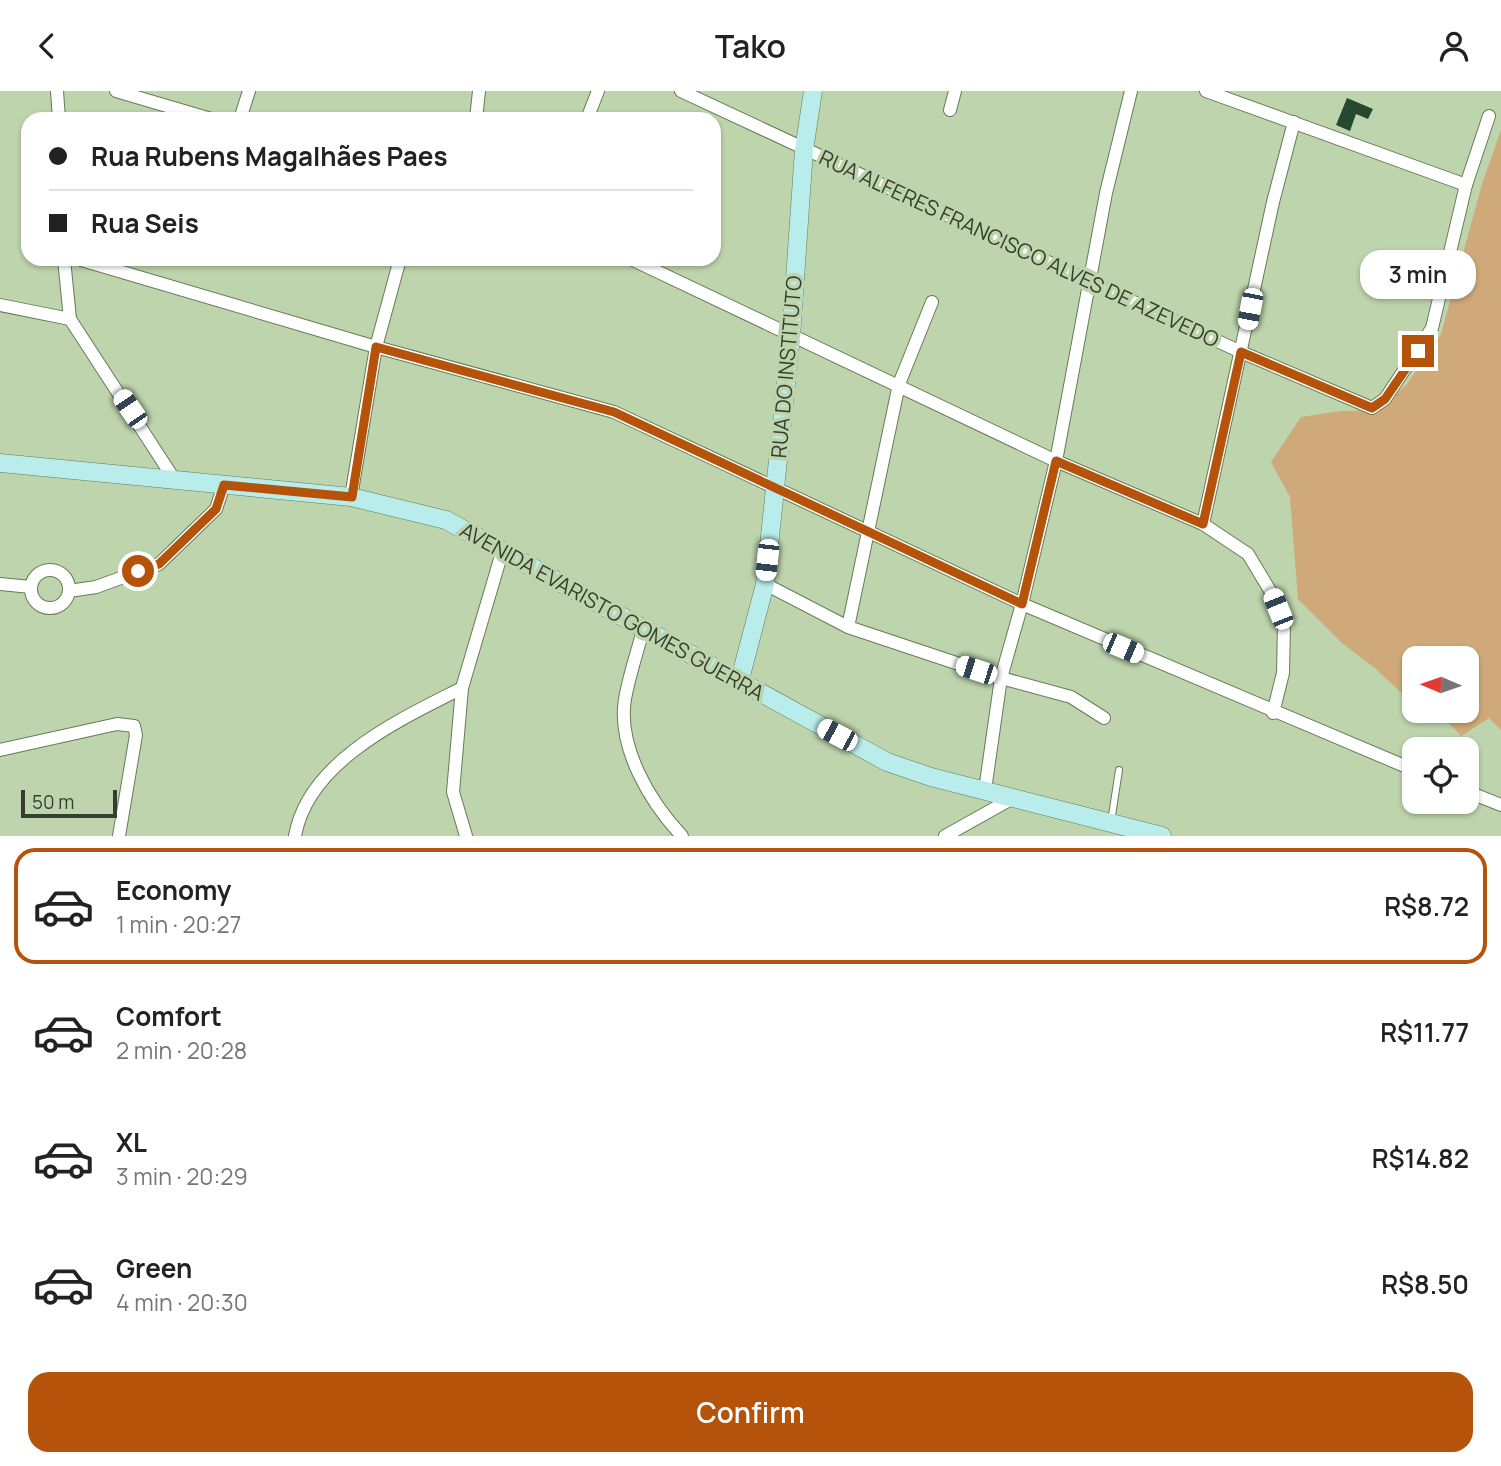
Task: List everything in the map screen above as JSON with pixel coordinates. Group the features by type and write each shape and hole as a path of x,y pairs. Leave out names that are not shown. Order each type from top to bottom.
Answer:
{"main road":[{"name":"RUA DO INSTITUTO","path":"739,683 765,584 791,336 804,150 813,91"},
{"name":"AVENIDA EVARISTO GOMES GUERRA","path":"0,463 352,497 446,520 887,762 1162,836"}],"street":[{"path":"57,91 58,112"},
{"path":"116,91 187,112"},
{"path":"242,112 249,91"},
{"path":"476,112 478,91"},
{"path":"590,112 598,91"},
{"name":"RUA ALFERES FRANCISCO ALVES DE AZEVEDO","path":"681,91 1241,352 1359,405 1372,408 1379,406 1432,328 1466,185"},
{"path":"950,110 955,91"},
{"path":"985,790 1001,678 1022,604 1056,461 1089,279 1131,91"},
{"path":"1206,91 1466,185 1489,115"},
{"path":"1203,524 1270,214 1294,122"},
{"path":"65,266 70,319 176,482"},
{"path":"102,266 376,347 614,412 1022,604 1273,713 1402,765"},
{"path":"352,497 376,347 398,266"},
{"path":"646,266 899,384 1056,461 1203,524 1248,554 1272,594 1284,624 1283,673 1273,713"},
{"path":"848,627 899,384 932,302"},
{"path":"0,305 70,319"},
{"path":"69,591 96,587 159,564 216,509 224,485"},
{"path":"466,836 453,792 462,688 503,549"},
{"path":"52,570 63,575 69,591 65,602 48,608 34,599 31,587 40,573 52,570"},
{"path":"0,584 31,587"},
{"path":"765,584 848,627 1001,678 1072,698 1104,718"},
{"path":"643,630 625,701 625,733 638,774 682,836"},
{"path":"295,836 298,817 336,765 385,727 462,688"},
{"path":"0,750 117,724 128,723 134,726 136,735 119,836"},
{"path":"1479,796 1501,805"},
{"path":"945,836 1013,797"}],"lane":[{"path":"1110,824 1119,770"}],"shaded area":[{"path":"1501,130 1501,730 1489,718 1461,736 1449,723 1479,723 1479,646 1402,646 1402,694 1375,668 1342,643 1298,599 1290,497 1271,462 1301,417 1341,411 1379,410 1407,384 1441,334 1482,184"}],"building":[{"path":"1347,98 1373,109 1368,119 1356,114 1350,131 1336,125"}],"route":[{"path":"138,571 159,564 216,509 224,485 352,497 376,347 614,412 1022,604 1056,461 1203,524 1241,352 1359,405 1375,408 1385,399 1418,351"}]}
